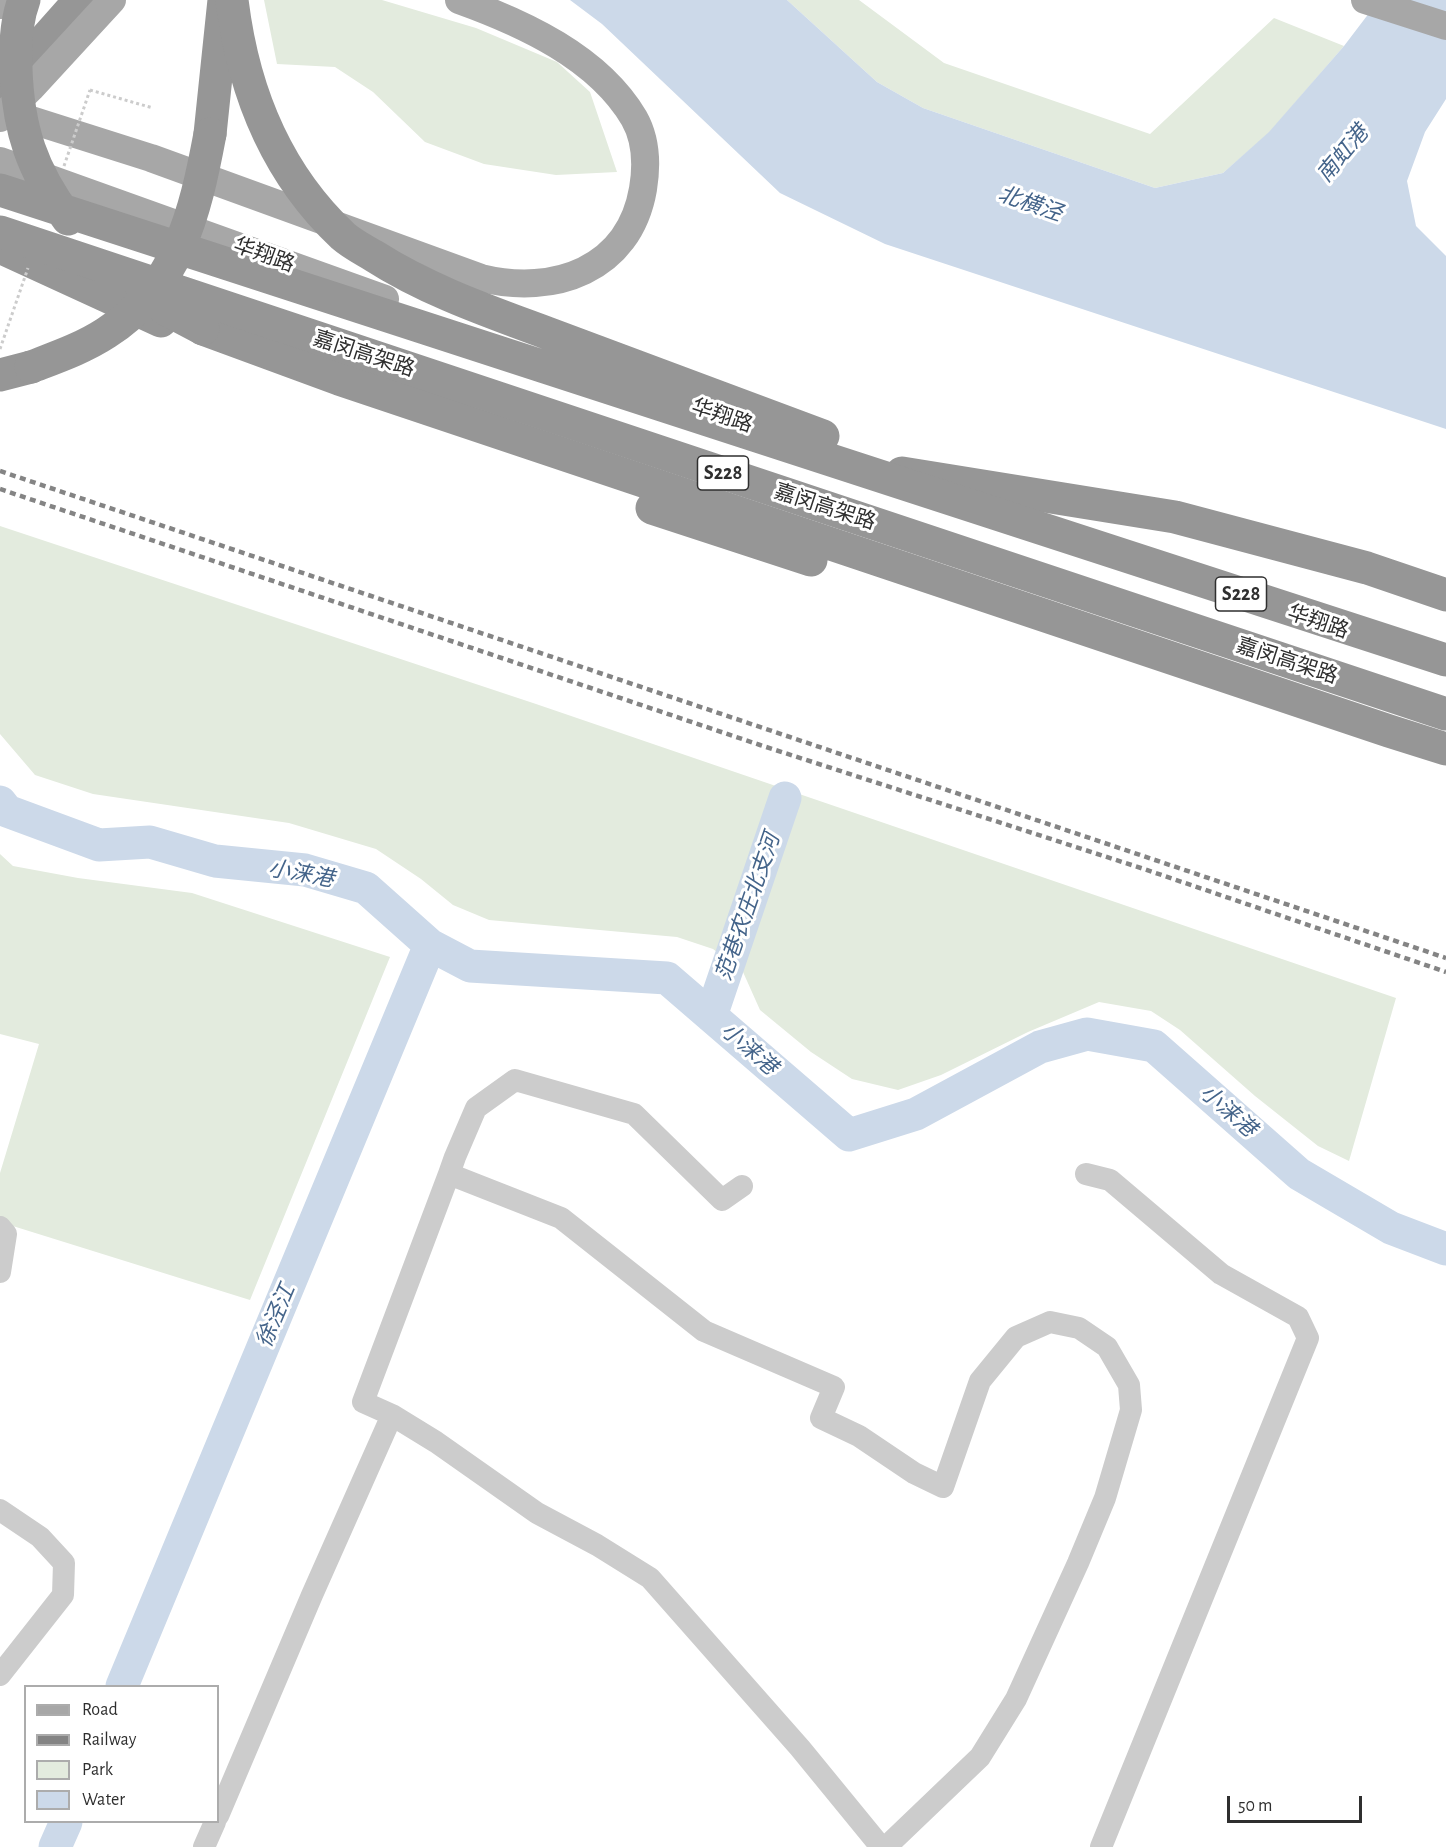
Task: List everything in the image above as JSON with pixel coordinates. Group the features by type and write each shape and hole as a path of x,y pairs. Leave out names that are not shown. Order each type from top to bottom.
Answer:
{"highway":[{"path":"24,0 15,48 17,99 23,134 51,196 97,255 129,283 167,310 203,329 339,379 1446,749"},
{"path":"0,90 80,0"},
{"path":"0,375 70,352 106,333 135,312 156,289 174,260 189,223 202,180 210,134 224,0"},
{"path":"232,0 245,72 278,154 301,190 345,238 398,272 475,306 858,449 1036,528"},
{"name":"嘉闵高架路","path":"0,190 1446,660"},
{"name":"嘉闵高架路","path":"0,232 1446,714"},
{"path":"0,245 286,380 427,433 814,561 1026,609"},
{"path":"874,468 1175,517 1367,568 1446,595"}],"main road":[{"path":"0,4 4,0"},
{"path":"0,71 60,0"},
{"path":"0,118 38,81 112,0"},
{"path":"0,110 151,158 481,278 505,284 530,284 561,280 580,273 599,261 617,245 632,226 641,199 646,172 644,146 635,120 607,83 584,64 521,26 459,0"},
{"path":"1365,0 1446,26"},
{"name":"华翔路","path":"0,161 374,295 1446,667"},
{"name":"华翔路","path":"0,245 258,334 1067,585 1446,709"}],"street":[{"path":"742,1186 722,1200 634,1114 515,1080 476,1108 363,1402 392,1415 436,1442 537,1513 597,1545 650,1578 800,1748 881,1847"},
{"path":"449,1174 561,1218 704,1331 834,1387 821,1418 859,1436 914,1473 943,1487 980,1381 1016,1337 1050,1322 1079,1328 1107,1347 1129,1385 1131,1410 1105,1498 1078,1563 1016,1699 980,1757 886,1847"},
{"path":"1086,1174 1110,1180 1221,1274 1298,1317 1308,1338 1101,1847"},
{"path":"0,1227 6,1234 0,1272"},
{"path":"219,1814 392,1415"},
{"path":"0,1510 40,1537 64,1563 63,1594 0,1675"},
{"path":"204,1847 214,1823"}],"path":[{"path":"90,90 153,108"}],"green space":[{"path":"264,0 382,0 476,28 557,62 590,92 617,172 556,175 484,164 425,142 373,92 335,67 277,64"},
{"path":"787,0 859,0 944,63 1150,134 1274,18 1344,46 1269,133 1223,173 1155,188 923,108 877,82"},
{"path":"0,526 536,704 1396,998 1349,1161 1318,1146 1255,1096 1180,1030 1151,1011 1099,1002 1028,1032 941,1075 898,1090 852,1079 811,1052 760,1010 743,972 713,949 677,937 489,920 453,905 421,879 376,849 289,823 93,794 35,775 0,734"},
{"path":"0,854 13,866 78,878 192,893 390,957 250,1300 0,1222 0,1173 39,1044 0,1034"}],"water":[{"path":"570,0 787,0 877,82 923,108 1155,188 1223,173 1269,132 1344,46 1379,0 1446,0 1446,99 1425,132 1407,181 1416,226 1446,256 1446,429 885,244 780,193 602,24"}],"waterway":[{"name":"范巷农庄北支河","path":"711,1016 785,798"},
{"name":"小涞港","path":"0,802 7,811 99,845 150,842 215,861 305,870 366,888 430,945 470,966 667,978 849,1135 916,1114 1040,1047 1087,1034 1154,1046 1299,1174 1391,1228 1446,1249"},
{"name":"徐泾江","path":"122,1685 430,945"},
{"name":"徐泾江","path":"55,1847 66,1823"}],"railway":[{"path":"0,471 1446,958"},
{"path":"0,489 760,745 1144,869 1446,972"}],"water label":[{"name":"南虹港","path":"1343,154"},
{"name":"北横泾","path":"1030,204"}]}
